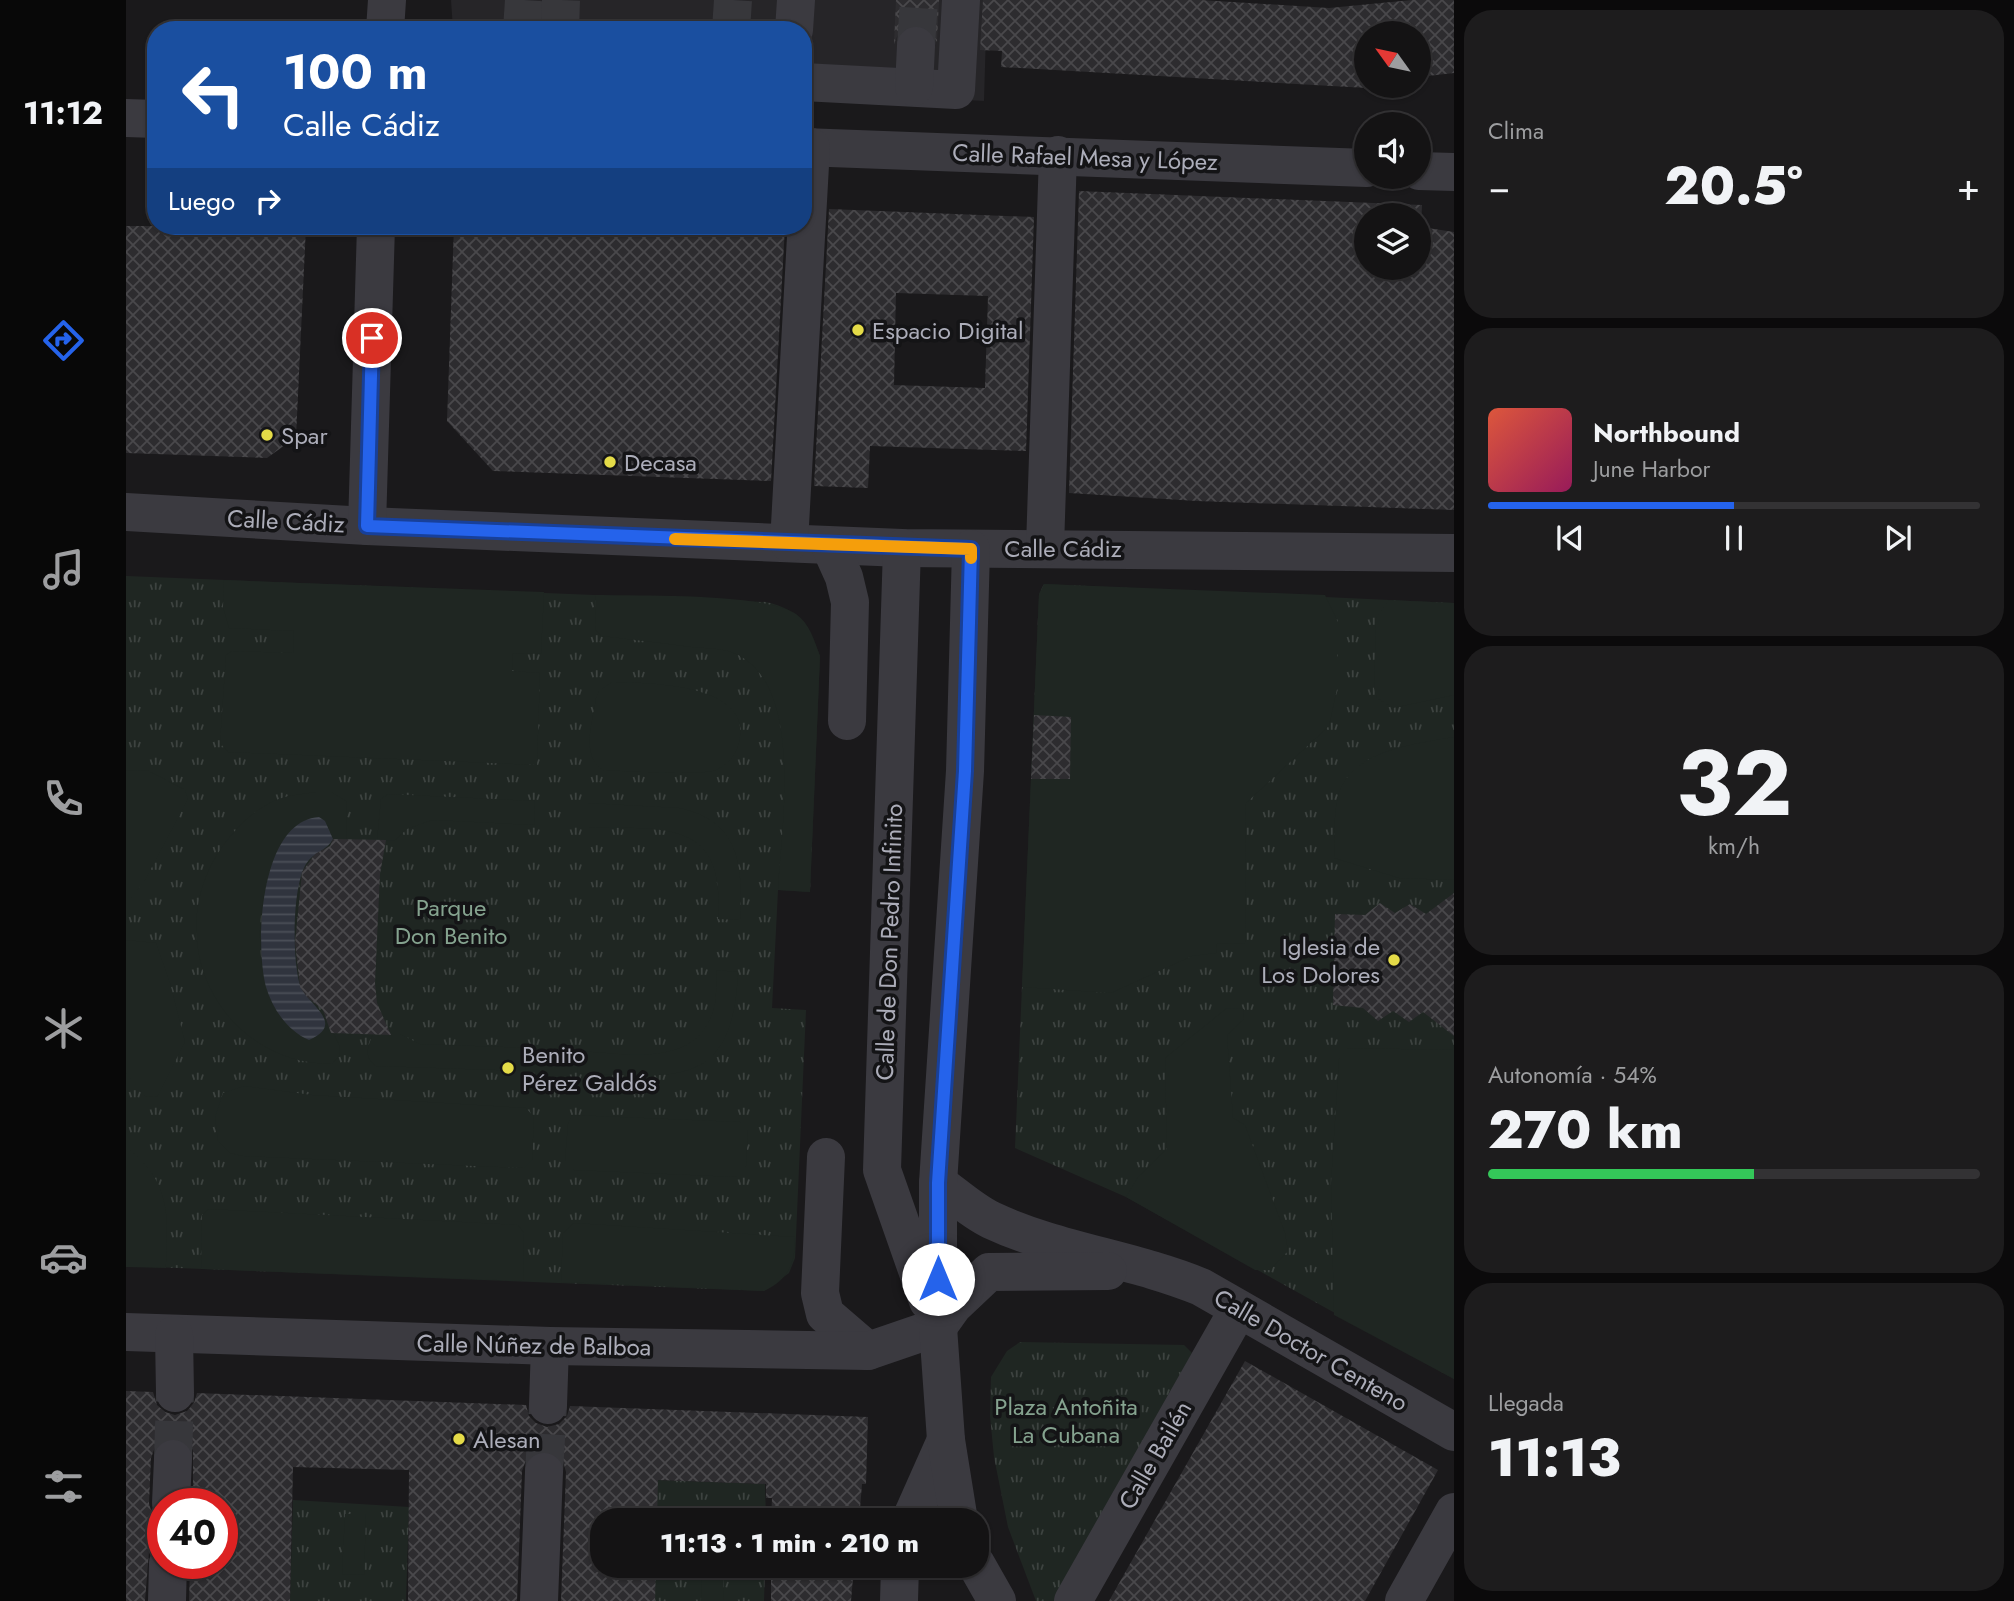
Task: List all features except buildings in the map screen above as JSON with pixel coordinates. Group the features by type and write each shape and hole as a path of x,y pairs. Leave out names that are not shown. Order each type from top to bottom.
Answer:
{"street":[{"path":"386,21 387,0"},
{"path":"795,21 796,0"},
{"path":"812,82 956,90 961,0"},
{"path":"914,87 916,46"},
{"path":"126,118 147,119"},
{"name":"Calle Rafael Mesa y López","path":"812,147 1354,167"},
{"path":"1045,547 1058,155"},
{"path":"1431,171 1454,172"},
{"path":"367,526 376,235"},
{"path":"789,543 803,235"},
{"name":"Calle Cádiz","path":"126,512 367,526 830,546 1454,553"},
{"path":"830,546 844,577 850,603 847,721"},
{"name":"Calle de Don Pedro Infinito","path":"902,548 881,1170 938,1327"},
{"name":"Calle de Don Pedro Infinito","path":"957,1508 946,1440 938,1327 938,1183 965,771 971,549"},
{"path":"826,1157 820,1293 825,1314 868,1351"},
{"name":"Calle Doctor Centeno","path":"938,1183 976,1212 1017,1231 1166,1272 1201,1287 1454,1432"},
{"name":"Calle Doctor Centeno","path":"938,1327 953,1306 989,1272 1166,1272"},
{"name":"Calle Bailén","path":"1073,1601 1238,1310"},
{"name":"Calle Núñez de Balboa","path":"126,1332 550,1346 868,1351 938,1327"},
{"path":"173,1335 175,1393"},
{"path":"548,1405 550,1346"},
{"path":"916,1508 946,1440"},
{"path":"172,1488 173,1459"},
{"path":"539,1601 544,1472"},
{"path":"1404,1601 1454,1512"},
{"path":"899,1601 900,1578"},
{"path":"984,1578 997,1601"},
{"path":"167,1601 168,1579"}],"shaded area":[{"path":"451,0 987,0 984,101 812,91 812,21 452,21"},
{"path":"319,817 325,821 333,839 306,864 299,886 295,916 299,980 302,990 320,1012 325,1023 319,1035 309,1040 288,1025 269,996 263,968 262,916 273,862 284,839 299,824"}],"green space":[{"name":"Parque Don Benito","path":"126,576 766,602 787,609 801,620 820,656 810,892 778,890 772,1008 806,1010 795,1258 789,1273 764,1291 126,1266"},
{"path":"224,580 544,592 541,654 513,653 512,671 540,673 537,765 228,752 220,743 226,655 232,651 293,653 294,631 229,628 223,607"},
{"path":"1044,584 1454,603 1454,1379 1126,1197 1015,1148 1039,594"},
{"path":"1044,584 1325,595 1337,620 1337,689 1329,726 1246,803 1245,943 1217,944 1216,953 1192,956 1111,993 1022,987 1039,594"},
{"path":"596,595 701,597 758,602 781,607 796,614 805,623 820,656 810,892 778,890 783,830 784,756 779,721 770,690 753,666 723,650 601,636 595,629"},
{"path":"1389,600 1454,603 1454,695 1393,708 1377,698 1374,688 1376,618"},
{"path":"612,682 670,686 712,696 728,706 738,719 740,737 735,752 725,764 708,772 603,770 592,756 590,737 596,698 599,691"},
{"path":"1454,737 1454,880 1399,878 1334,858 1337,800 1346,779 1357,767 1371,758 1404,746"},
{"path":"126,770 149,771 185,790 188,799 145,880 131,898 126,898"},
{"path":"331,792 346,801 347,839 333,839 325,821 307,820 290,835 268,878 260,930 261,956 272,1001 279,1013 309,1040 321,1029 324,1013 340,1047 339,1056 332,1064 291,1058 256,1041 228,1016 208,984 198,949 197,911 207,874 229,838 249,817 267,804 284,797"},
{"path":"388,794 535,801 534,825 432,820 407,829 394,841 377,840 381,799"},
{"path":"588,803 679,808 700,814 715,824 726,835 734,849 740,882 740,920 718,919 718,886 712,862 700,846 684,836 665,831 588,827"},
{"path":"126,940 156,943 170,983 185,1042 157,1097 145,1096 126,1073"},
{"path":"716,970 738,972 734,1011 724,1039 710,1058 691,1069 668,1074 642,1076 577,1073 578,1051 658,1054 692,1041 705,1028 714,1008"},
{"path":"1227,1008 1244,1009 1243,1020 1227,1035 1233,1118 1245,1125 1285,1233 1288,1251 1270,1270 1255,1270 1126,1197 1138,1177 1167,1149 1165,1058"},
{"path":"373,1034 400,1034 420,1044 527,1048 525,1071 376,1066 368,1055"},
{"path":"1348,1048 1454,1050 1454,1379 1334,1315 1331,1183 1339,1059"},
{"path":"244,1086 312,1095 526,1108 534,1117 532,1160 524,1168 243,1156 230,1153 218,1141 215,1117 223,1093"},
{"path":"572,1115 740,1122 748,1131 746,1166 736,1177 574,1170 565,1160 568,1124"},
{"path":"126,1147 152,1173 164,1201 166,1268 126,1267"},
{"path":"209,1209 518,1225 524,1233 523,1281 201,1269 202,1215"},
{"path":"574,1223 795,1237 794,1255 785,1276 764,1291 561,1282 563,1233"},
{"name":"Plaza Antoñita La Cubana","path":"1020,1342 1184,1345 1192,1353 1058,1601 1036,1601 1008,1527 994,1457 990,1416 991,1377 1007,1351"},
{"path":"655,1480 765,1484 766,1508 654,1508"},
{"path":"293,1500 409,1507 406,1601 290,1601"},
{"path":"345,1514 366,1514 364,1575 342,1574"},
{"path":"653,1578 765,1578 764,1601 653,1601"},
{"path":"702,1578 724,1578 723,1601 701,1601"}],"tunnel":[{"path":"523,21 524,0"},
{"path":"560,21 561,0"},
{"path":"732,21 733,0"},
{"path":"916,46 919,0"},
{"path":"173,1459 175,1393"},
{"path":"544,1472 548,1405"}],"slow traffic":[{"path":"675,539 971,549 971,558"}],"place":[{"name":"Espacio Digital","path":"858,330"},
{"name":"Spar","path":"267,435"},
{"name":"Decasa","path":"610,462"},
{"name":"Iglesia de Los Dolores","path":"1394,960"},
{"name":"Benito Pérez Galdós","path":"508,1068"},
{"name":"Alesan","path":"459,1439"}],"route":[{"path":"372,338 367,526 830,546 971,549 965,771 946,1105 938,1183 938,1279"}]}
